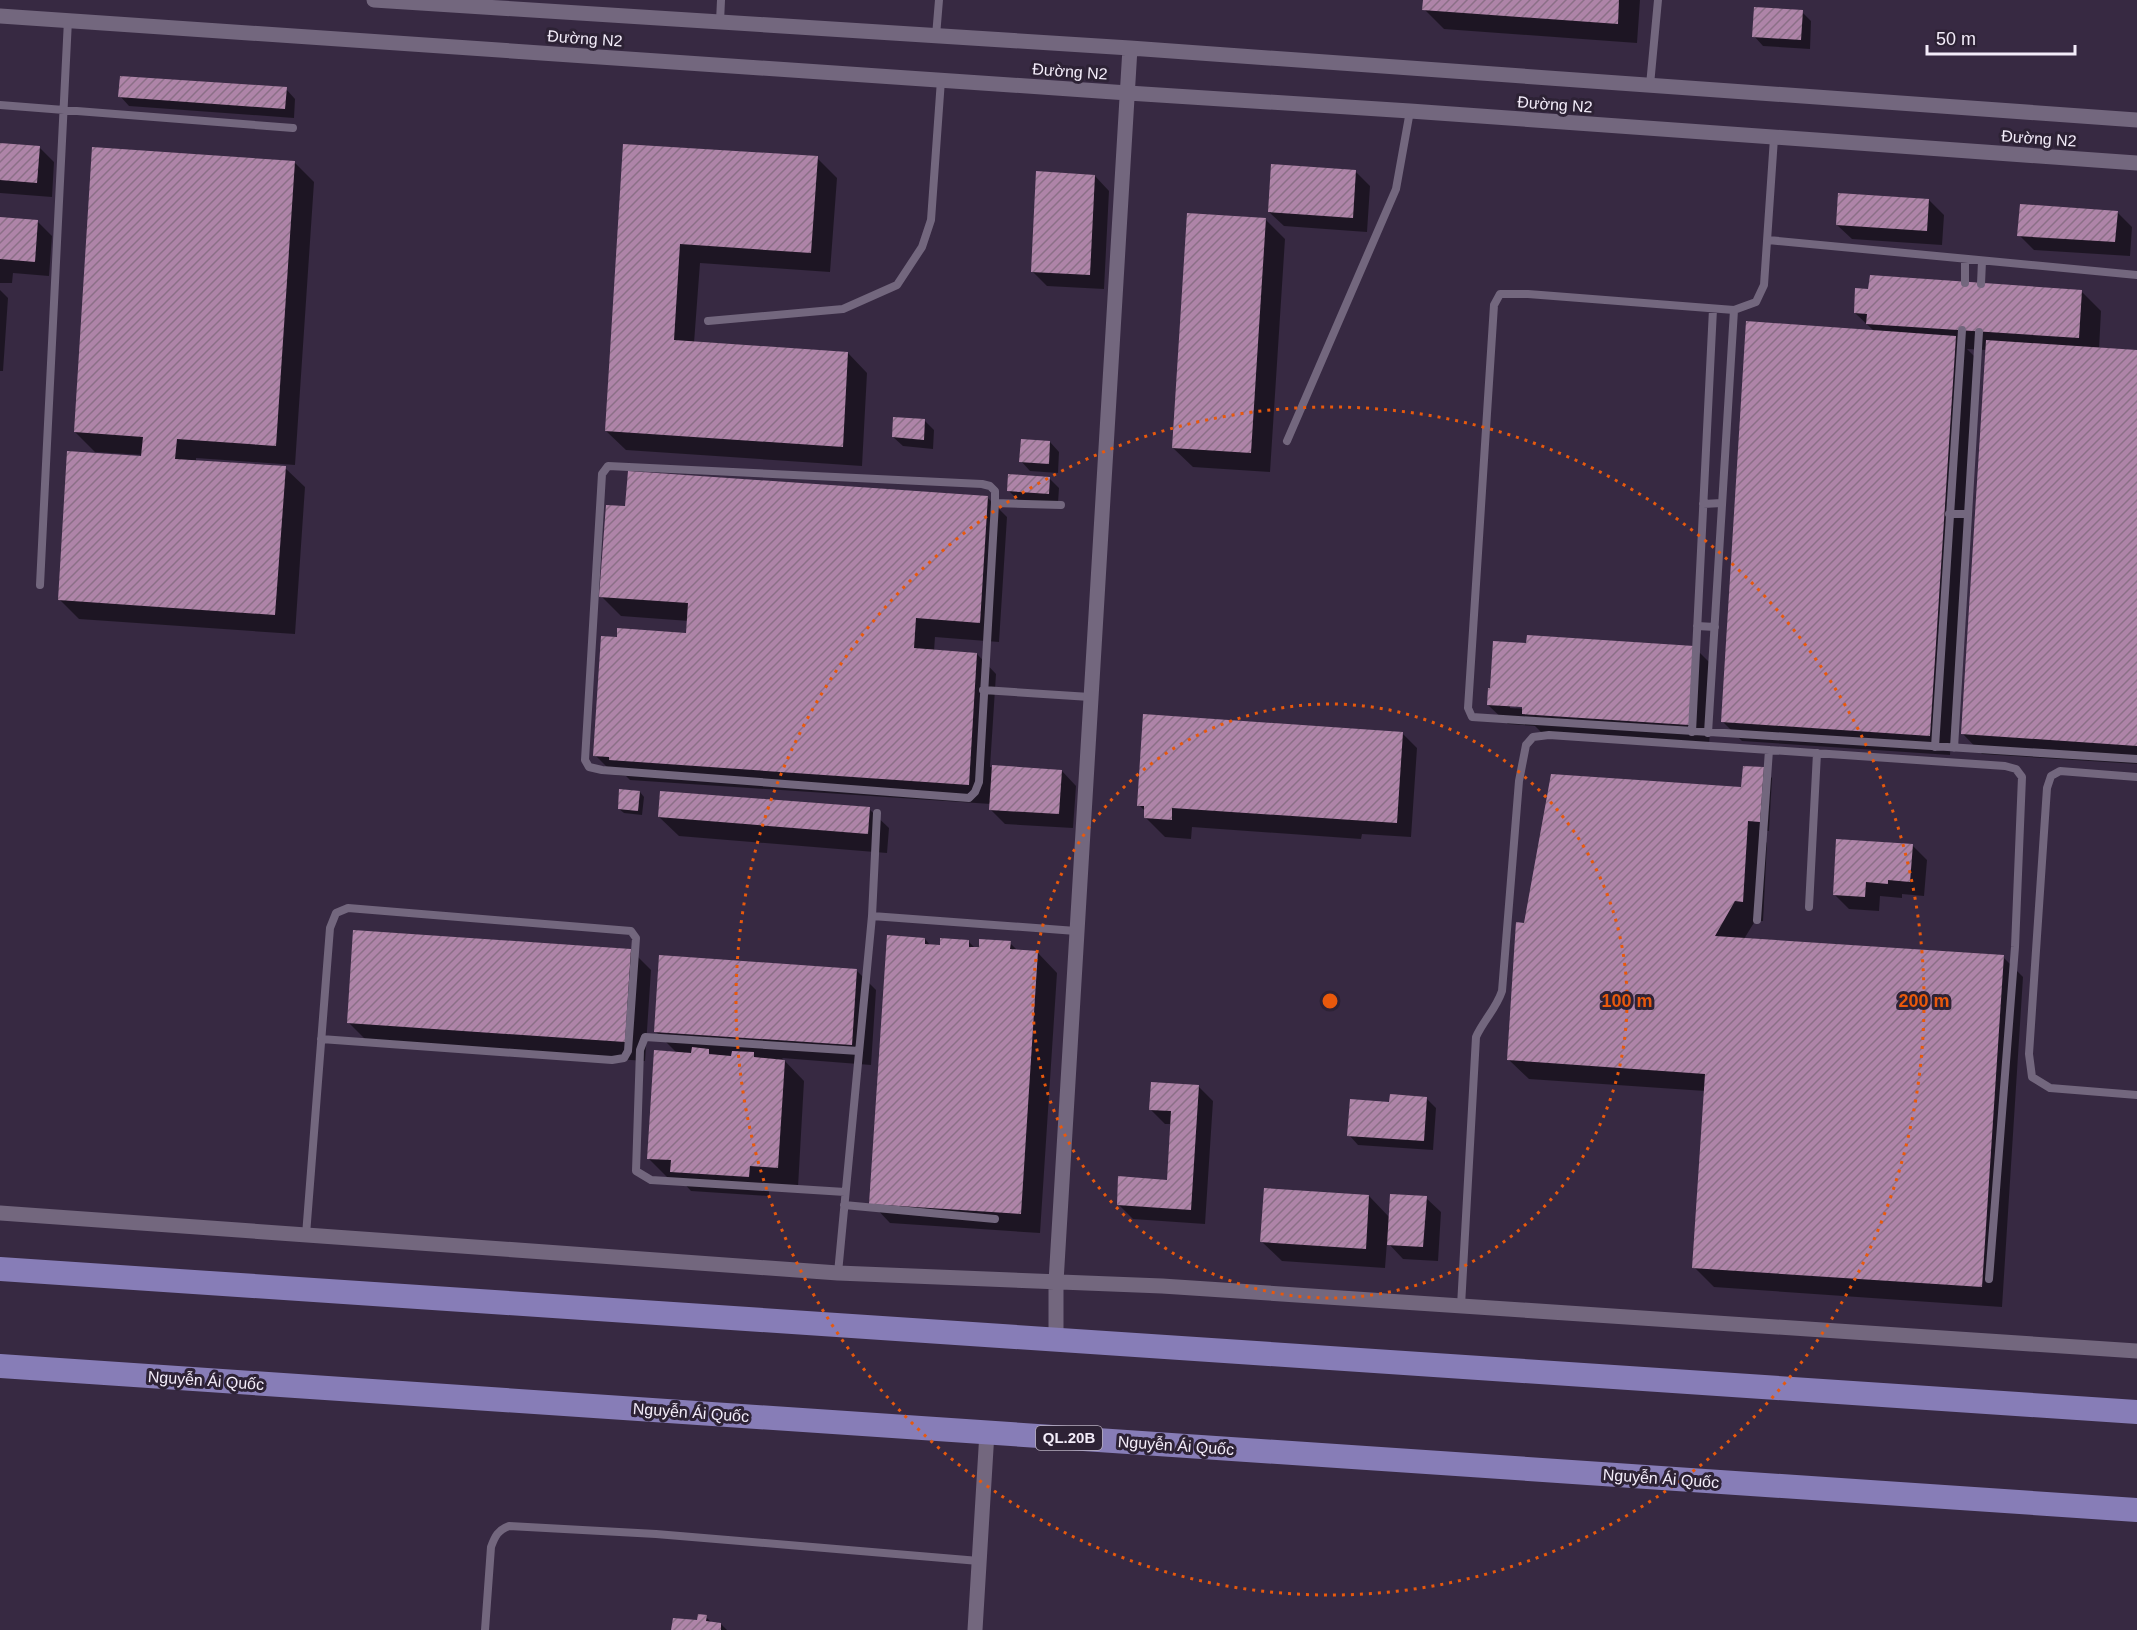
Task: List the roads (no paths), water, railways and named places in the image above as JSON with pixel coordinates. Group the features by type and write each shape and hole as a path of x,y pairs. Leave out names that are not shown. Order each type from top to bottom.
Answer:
{"main road":[{"path":"0,1269 2137,1412"},
{"name":"Nguyễn Ái Quốc","path":"0,1366 2137,1510"}],"street":[{"name":"Đường N2","path":"374,0 1131,48 2137,120"},
{"name":"Đường N2","path":"0,16 1410,111 2137,163"},
{"path":"1056,1340 1056,1282 1076,931 1131,48"},
{"path":"0,1213 838,1273 1162,1286 2137,1351"},
{"path":"975,1630 987,1432"}],"lane":[{"path":"720,22 721,0"},
{"path":"936,36 939,0"},
{"path":"1650,85 1658,0"},
{"path":"40,585 68,20"},
{"path":"708,321 843,309 897,285 922,248 930,220 941,80"},
{"path":"0,105 293,129"},
{"path":"1287,441 1395,189 1410,111"},
{"path":"1774,138 1764,285 1756,302 1734,310 1528,294 1500,294 1494,305 1468,708 1472,717 1484,720 2137,759"},
{"path":"1767,240 2137,275"},
{"path":"1965,259 1965,283"},
{"path":"1981,284 1982,261"},
{"path":"1692,732 1713,309"},
{"path":"1708,733 1734,310"},
{"path":"1935,747 1962,330"},
{"path":"1954,748 1978,332"},
{"path":"608,466 982,484 990,486 995,491 995,503 979,782 975,792 969,798 602,770 589,767 585,760 602,474 608,466"},
{"path":"995,503 1061,505"},
{"path":"1703,504 1722,503"},
{"path":"1949,514 1968,514"},
{"path":"1697,626 1715,627"},
{"path":"983,690 1090,697"},
{"path":"1461,1306 1476,1037 1482,1023 1497,1005 1502,991 1519,781 1526,745 1533,737 1549,735 2005,766 2016,769 2022,777 2015,947 1989,1279"},
{"path":"1757,920 1769,750"},
{"path":"1809,907 1817,753"},
{"path":"2137,777 2060,771 2051,776 2047,788 2029,1054 2032,1077 2050,1088 2137,1095"},
{"path":"838,1273 872,916 877,813"},
{"path":"306,1235 321,1039 330,928 336,913 348,908 631,931 636,938 628,1051 624,1058 612,1060 321,1039"},
{"path":"872,916 1076,931"},
{"path":"845,1192 651,1180 641,1175 636,1170 640,1050 645,1037 858,1051"},
{"path":"844,1204 995,1219"},
{"path":"485,1630 491,1547 495,1536 501,1529 509,1526 656,1534 979,1561"}]}
